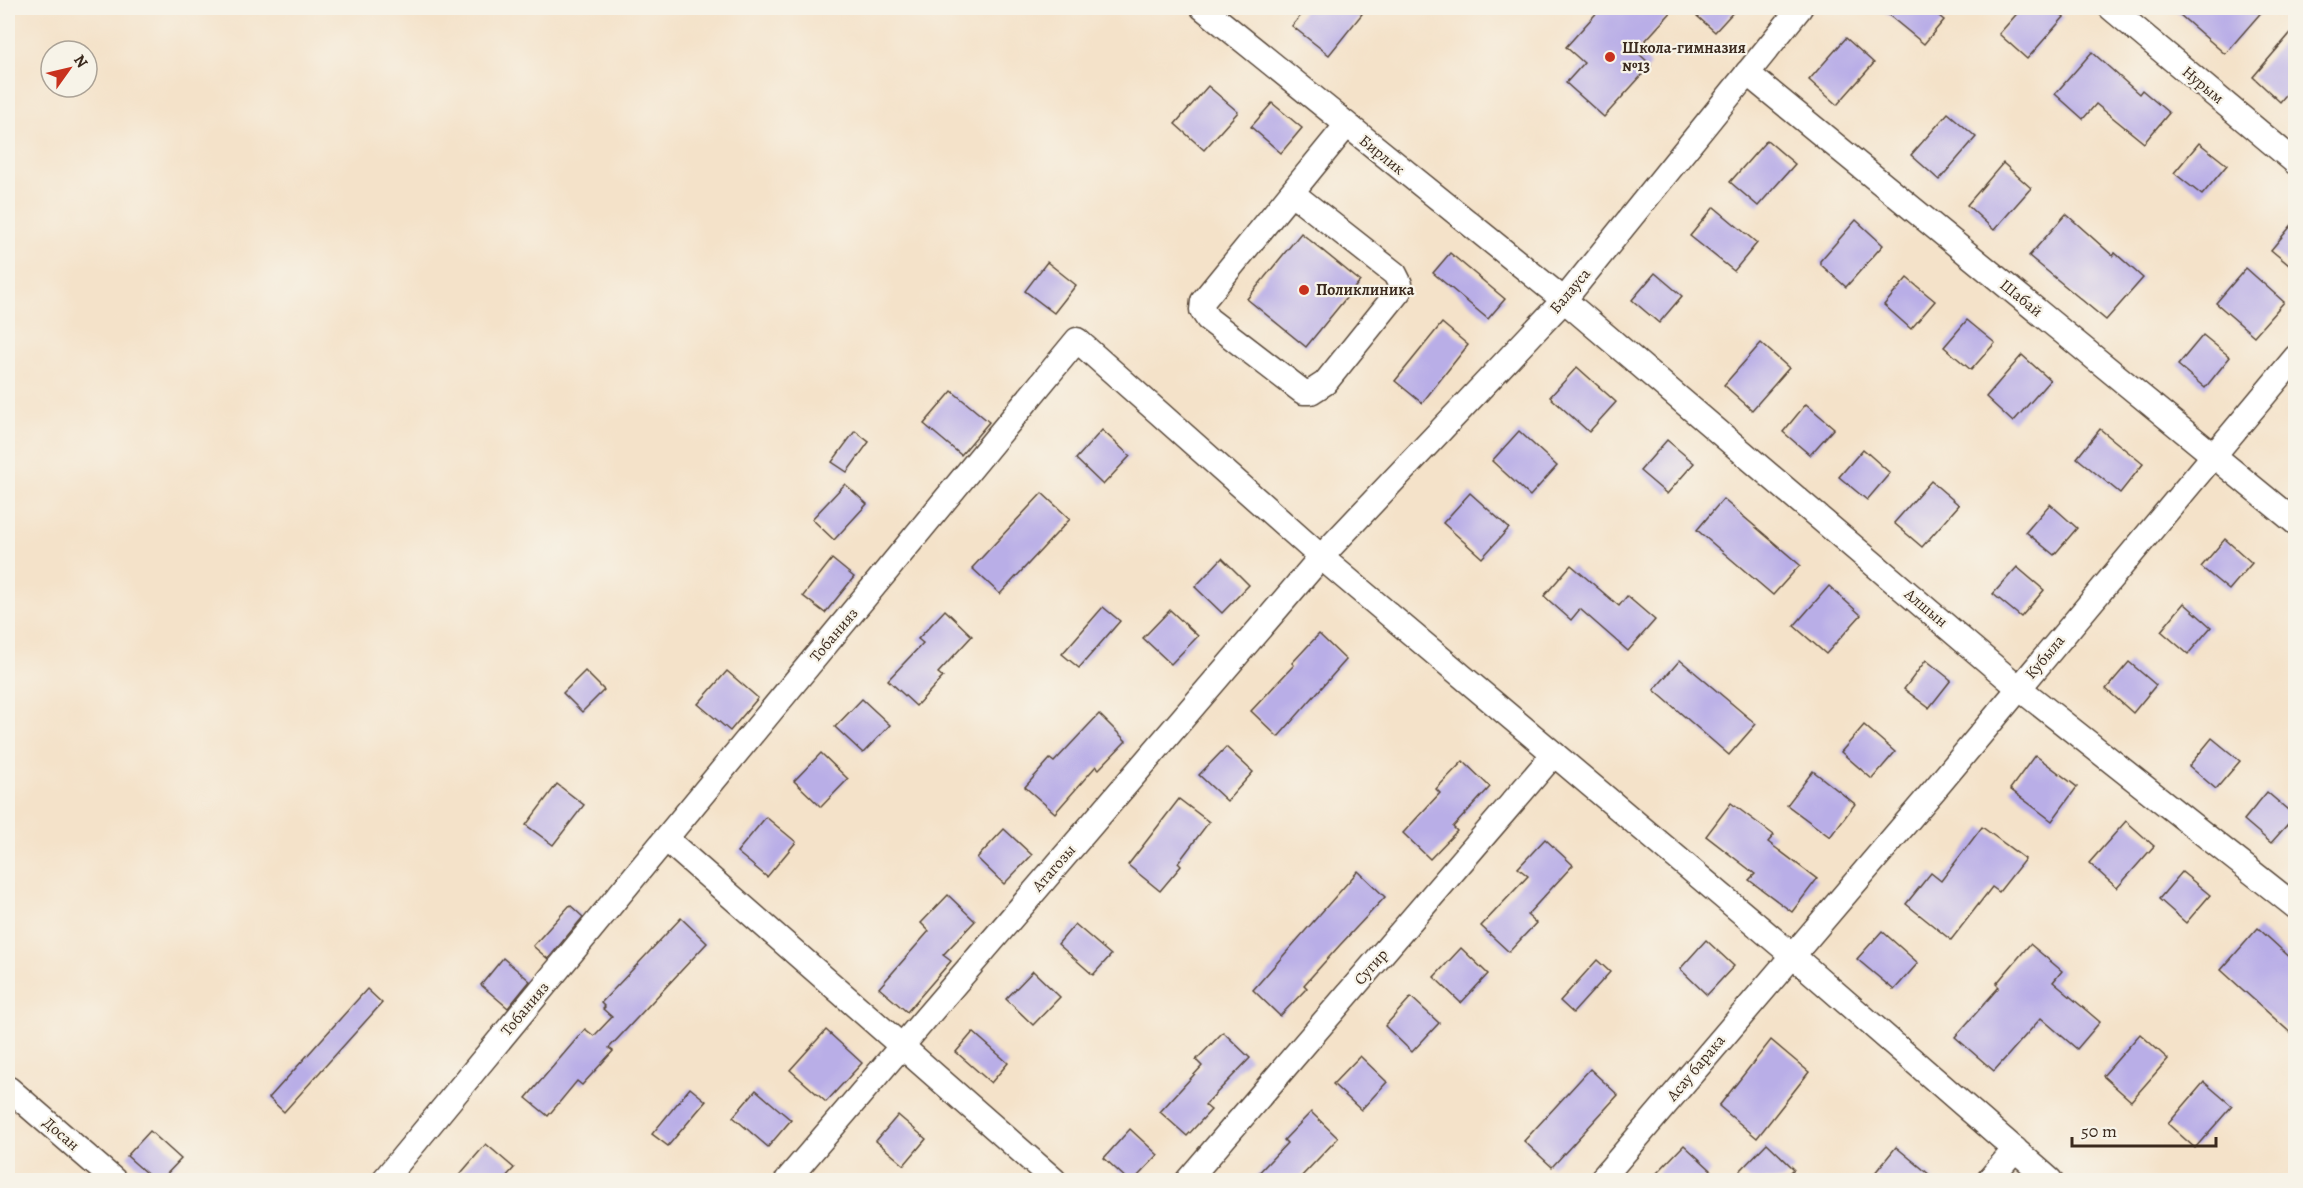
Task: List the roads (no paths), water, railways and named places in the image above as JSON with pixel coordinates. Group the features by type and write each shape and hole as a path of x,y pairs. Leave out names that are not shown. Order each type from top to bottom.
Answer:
{"street":[{"name":"Бирлик","path":"1203,8 1346,126 1564,300"},
{"name":"Балауса","path":"1321,557 1564,300 1800,8"},
{"name":"Нурым","path":"2111,8 2295,163"},
{"name":"Шабай","path":"1748,73 2295,523"},
{"path":"1292,193 1395,274 1400,284 1398,291 1325,383 1311,392 1303,392 1208,320 1202,310 1203,301 1346,126"},
{"name":"Алшын","path":"1564,300 2019,688 2295,907"},
{"name":"Тобанияз","path":"384,1180 1077,340 1321,557"},
{"name":"Кубыла","path":"1792,955 2019,688 2295,357"},
{"path":"1321,557 1792,955 2050,1180"},
{"name":"Атагозы","path":"788,1180 1321,557"},
{"name":"Сугир","path":"1188,1180 1554,754"},
{"path":"666,839 1054,1180"},
{"name":"Асау барака","path":"1601,1180 1792,955"},
{"name":"Досан","path":"8,1092 9,1089 114,1180"},
{"path":"1989,1180 2015,1149"}],"place":[{"name":"Школа-гимназия №13","path":"1610,57"},
{"name":"Поликлиника","path":"1304,290"}]}
